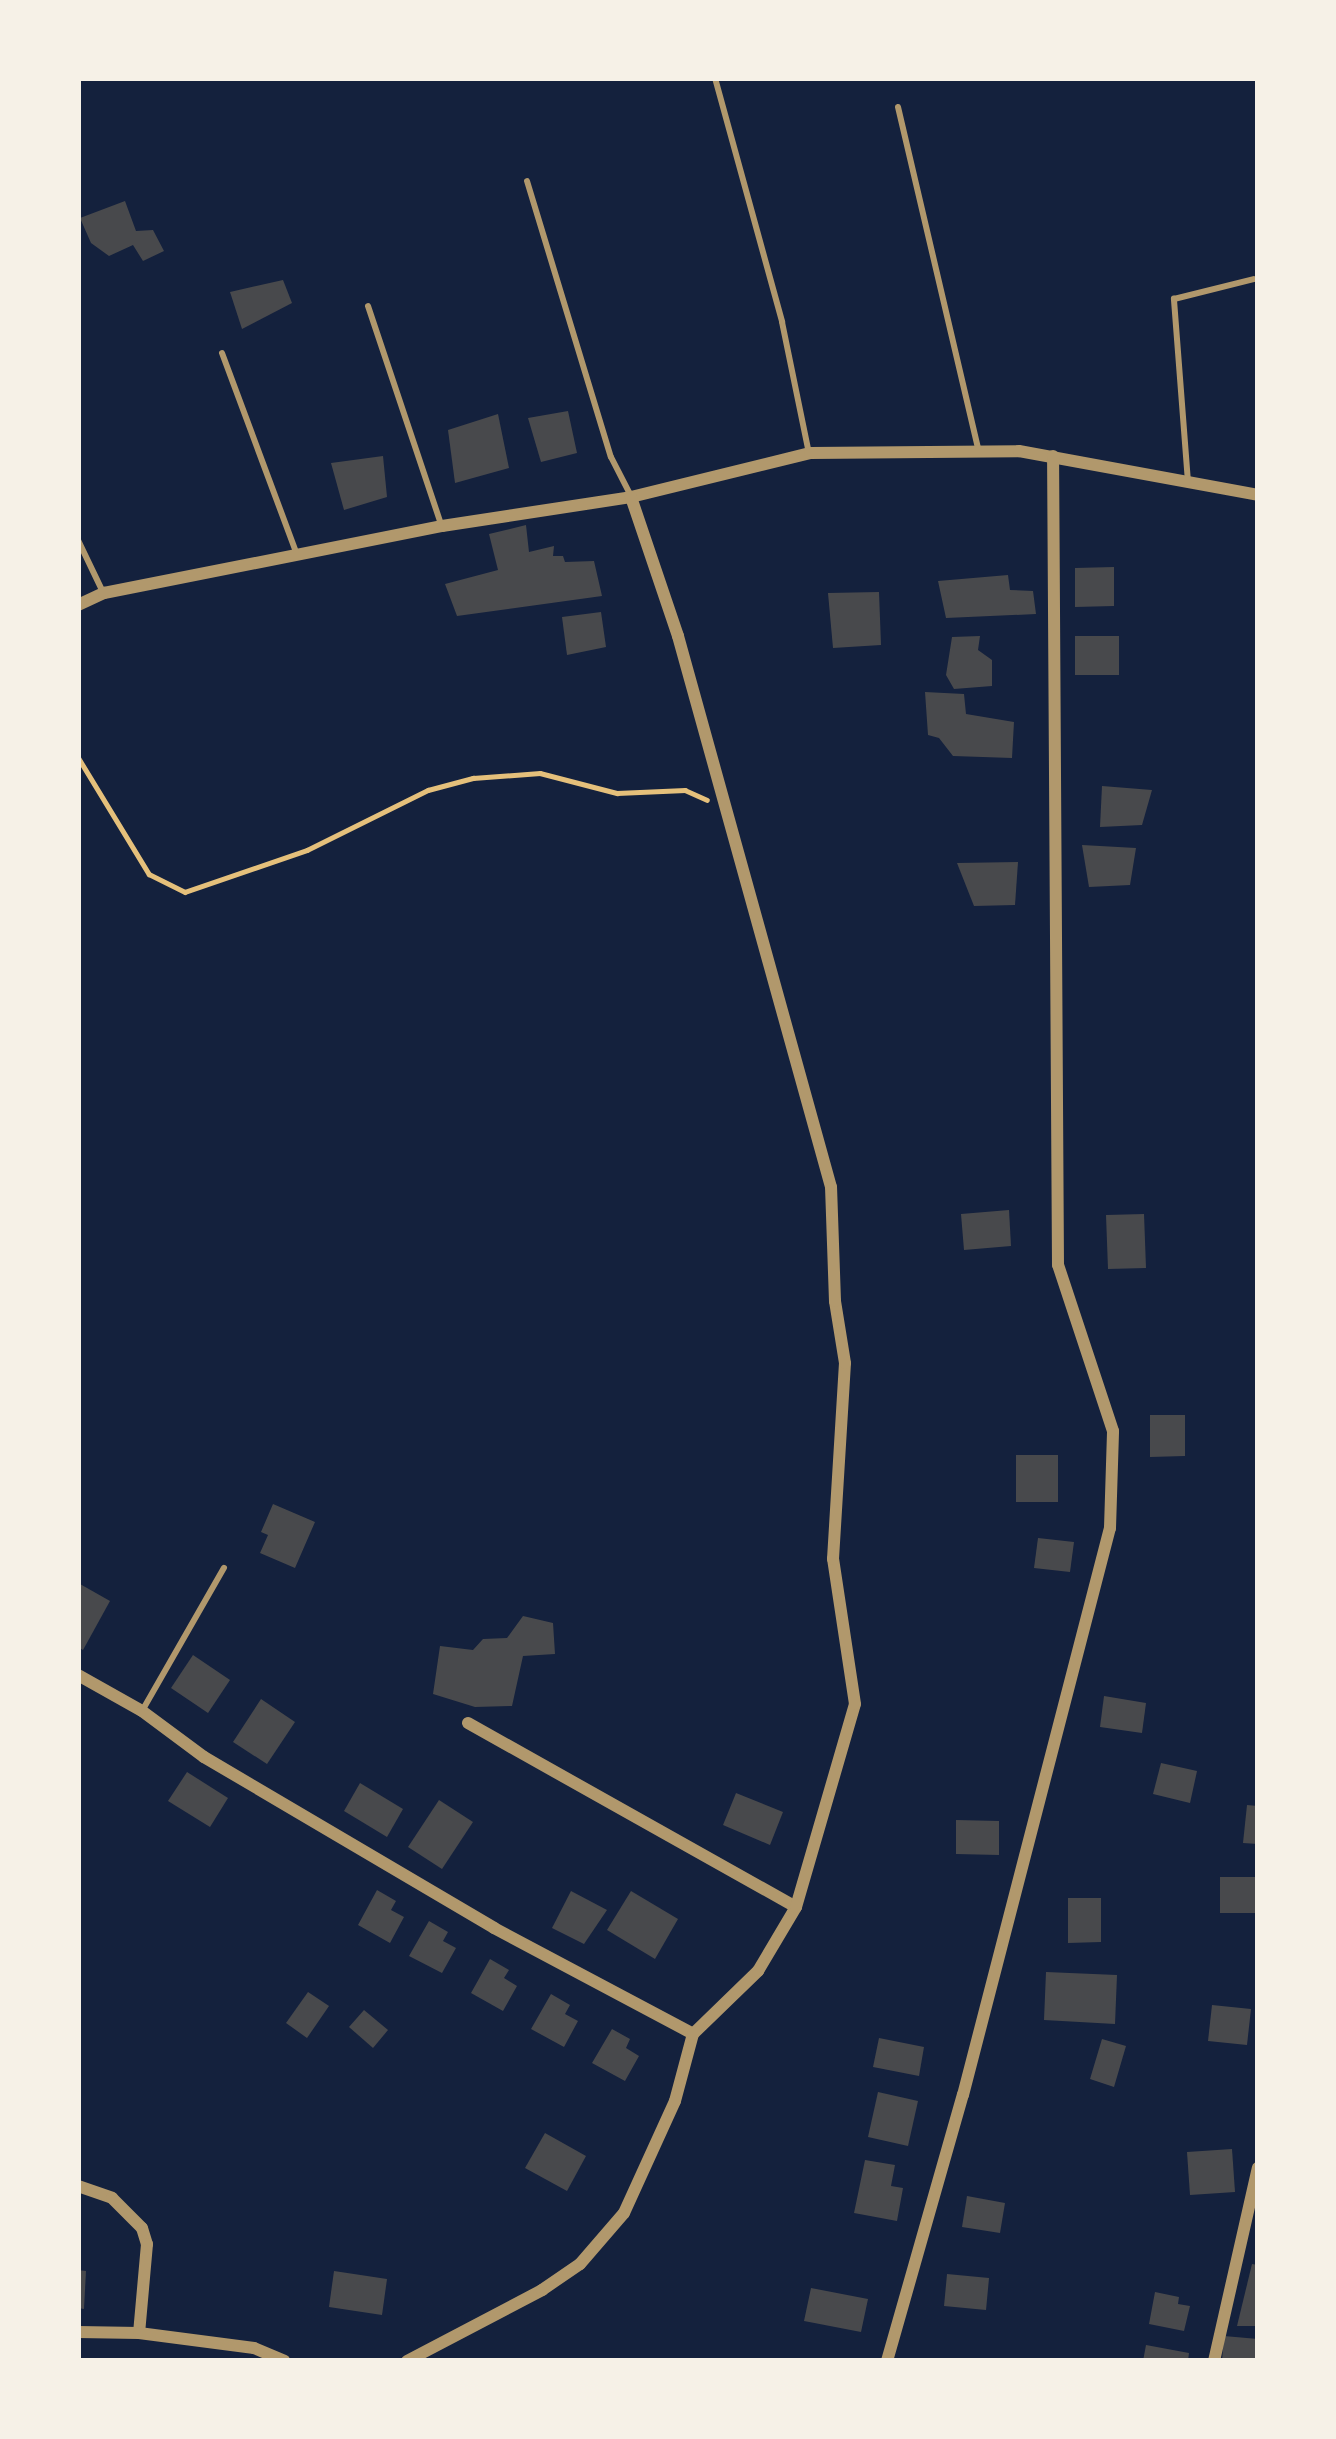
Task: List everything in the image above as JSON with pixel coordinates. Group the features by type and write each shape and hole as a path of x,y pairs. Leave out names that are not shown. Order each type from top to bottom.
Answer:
{"street":[{"path":"78,605 104,593 442,526 631,497 809,453 978,448 1053,456 1258,496"},
{"path":"887,2361 963,2096 1111,1528 1113,1431 1058,1264 1053,456"},
{"path":"407,2361 542,2290 580,2264 607,2236 640,2187 675,2101 693,2034 758,1971 796,1907 854,1704 833,1559 845,1363 835,1301 831,1187 679,636 631,497"},
{"path":"78,1675 142,1711 204,1757 475,1917 693,2034"},
{"path":"468,1723 796,1907"},
{"path":"1214,2361 1258,2168"},
{"path":"78,2186 112,2198 142,2228 147,2244 139,2333"},
{"path":"78,2332 139,2333 254,2348 284,2361"}],"lane":[{"path":"715,78 782,322 809,453"},
{"path":"898,106 978,448"},
{"path":"526,181 611,457 631,497"},
{"path":"1188,482 1174,299 1254,280"},
{"path":"368,305 442,526"},
{"path":"222,353 297,555"},
{"path":"78,540 104,593"},
{"path":"142,1711 224,1568"}],"path":[{"path":"78,757 148,874 185,892 307,850 428,790 511,772 561,776 617,794 685,790 728,811"}],"building":[{"path":"125,201 136,231 153,230 164,251 143,261 133,245 109,256 91,243 80,218"},
{"path":"283,280 292,303 242,329 230,292"},
{"path":"568,411 577,453 541,462 528,418"},
{"path":"498,414 509,468 455,483 448,430"},
{"path":"383,456 387,497 344,510 331,463"},
{"path":"526,525 529,552 554,546 553,556 563,556 565,562 594,561 602,596 457,616 445,584 498,570 489,534"},
{"path":"1114,567 1114,606 1075,607 1075,568"},
{"path":"1008,575 1010,590 1033,591 1036,614 946,618 938,581"},
{"path":"879,592 881,645 833,648 828,593"},
{"path":"601,612 606,647 567,655 562,617"},
{"path":"980,636 978,650 992,660 992,686 954,689 946,675 952,637"},
{"path":"1075,636 1119,636 1119,675 1075,675"},
{"path":"925,692 964,694 966,714 1014,722 1012,758 953,756 939,738 928,735"},
{"path":"1102,786 1152,790 1142,825 1100,827"},
{"path":"1082,845 1136,848 1130,885 1089,887"},
{"path":"1018,862 1015,905 974,906 957,863"},
{"path":"1009,1210 1011,1246 964,1250 961,1214"},
{"path":"1144,1214 1146,1268 1108,1269 1106,1215"},
{"path":"1150,1415 1185,1415 1185,1456 1150,1457"},
{"path":"1016,1455 1058,1455 1058,1502 1016,1502"},
{"path":"273,1504 315,1522 295,1568 260,1553 268,1535 261,1532"},
{"path":"1038,1538 1074,1542 1070,1572 1034,1568"},
{"path":"80,1584 110,1601 83,1650 78,1647"},
{"path":"523,1616 553,1623 555,1654 523,1656 512,1706 475,1707 433,1694 440,1646 473,1650 483,1639 507,1638"},
{"path":"193,1655 230,1680 208,1713 171,1688"},
{"path":"1104,1696 1146,1703 1142,1733 1100,1727"},
{"path":"261,1699 295,1722 267,1764 233,1742"},
{"path":"1161,1763 1197,1771 1190,1803 1153,1794"},
{"path":"187,1772 228,1798 210,1827 168,1801"},
{"path":"360,1783 403,1809 387,1837 344,1811"},
{"path":"736,1793 783,1812 770,1845 723,1825"},
{"path":"439,1800 473,1822 442,1869 408,1847"},
{"path":"1247,1805 1258,1806 1258,1844 1243,1843"},
{"path":"956,1820 999,1821 999,1855 956,1854"},
{"path":"1220,1877 1258,1877 1258,1913 1220,1913"},
{"path":"377,1890 396,1901 391,1910 404,1917 390,1943 358,1925"},
{"path":"571,1891 607,1910 584,1944 552,1928"},
{"path":"631,1891 678,1919 655,1959 607,1930"},
{"path":"1068,1898 1101,1898 1101,1942 1068,1943"},
{"path":"429,1921 448,1932 443,1941 456,1948 442,1973 409,1956"},
{"path":"490,1959 509,1970 504,1978 517,1986 503,2011 471,1993"},
{"path":"1046,1972 1117,1975 1115,2024 1044,2020"},
{"path":"308,1992 329,2006 307,2038 286,2023"},
{"path":"551,1994 570,2005 565,2014 578,2021 564,2047 531,2029"},
{"path":"1212,2005 1251,2009 1247,2045 1208,2041"},
{"path":"364,2010 388,2030 373,2048 349,2027"},
{"path":"612,2029 630,2039 626,2048 639,2056 625,2081 592,2063"},
{"path":"879,2038 924,2047 919,2076 873,2067"},
{"path":"1102,2039 1126,2046 1114,2087 1090,2079"},
{"path":"878,2092 918,2101 908,2146 868,2137"},
{"path":"545,2133 586,2156 567,2191 525,2168"},
{"path":"1232,2149 1235,2192 1190,2195 1187,2152"},
{"path":"865,2160 895,2165 891,2186 903,2188 897,2221 854,2213"},
{"path":"967,2196 1005,2203 1000,2233 962,2227"},
{"path":"1252,2264 1258,2265 1258,2326 1237,2326"},
{"path":"78,2270 86,2271 84,2309 78,2308"},
{"path":"334,2271 387,2279 382,2315 329,2307"},
{"path":"947,2274 989,2278 986,2310 944,2306"},
{"path":"811,2288 868,2299 861,2332 804,2321"},
{"path":"1155,2292 1179,2297 1178,2304 1190,2306 1184,2331 1149,2324"},
{"path":"1224,2336 1258,2339 1258,2361 1222,2361"},
{"path":"1146,2345 1189,2353 1188,2361 1143,2361"}]}
